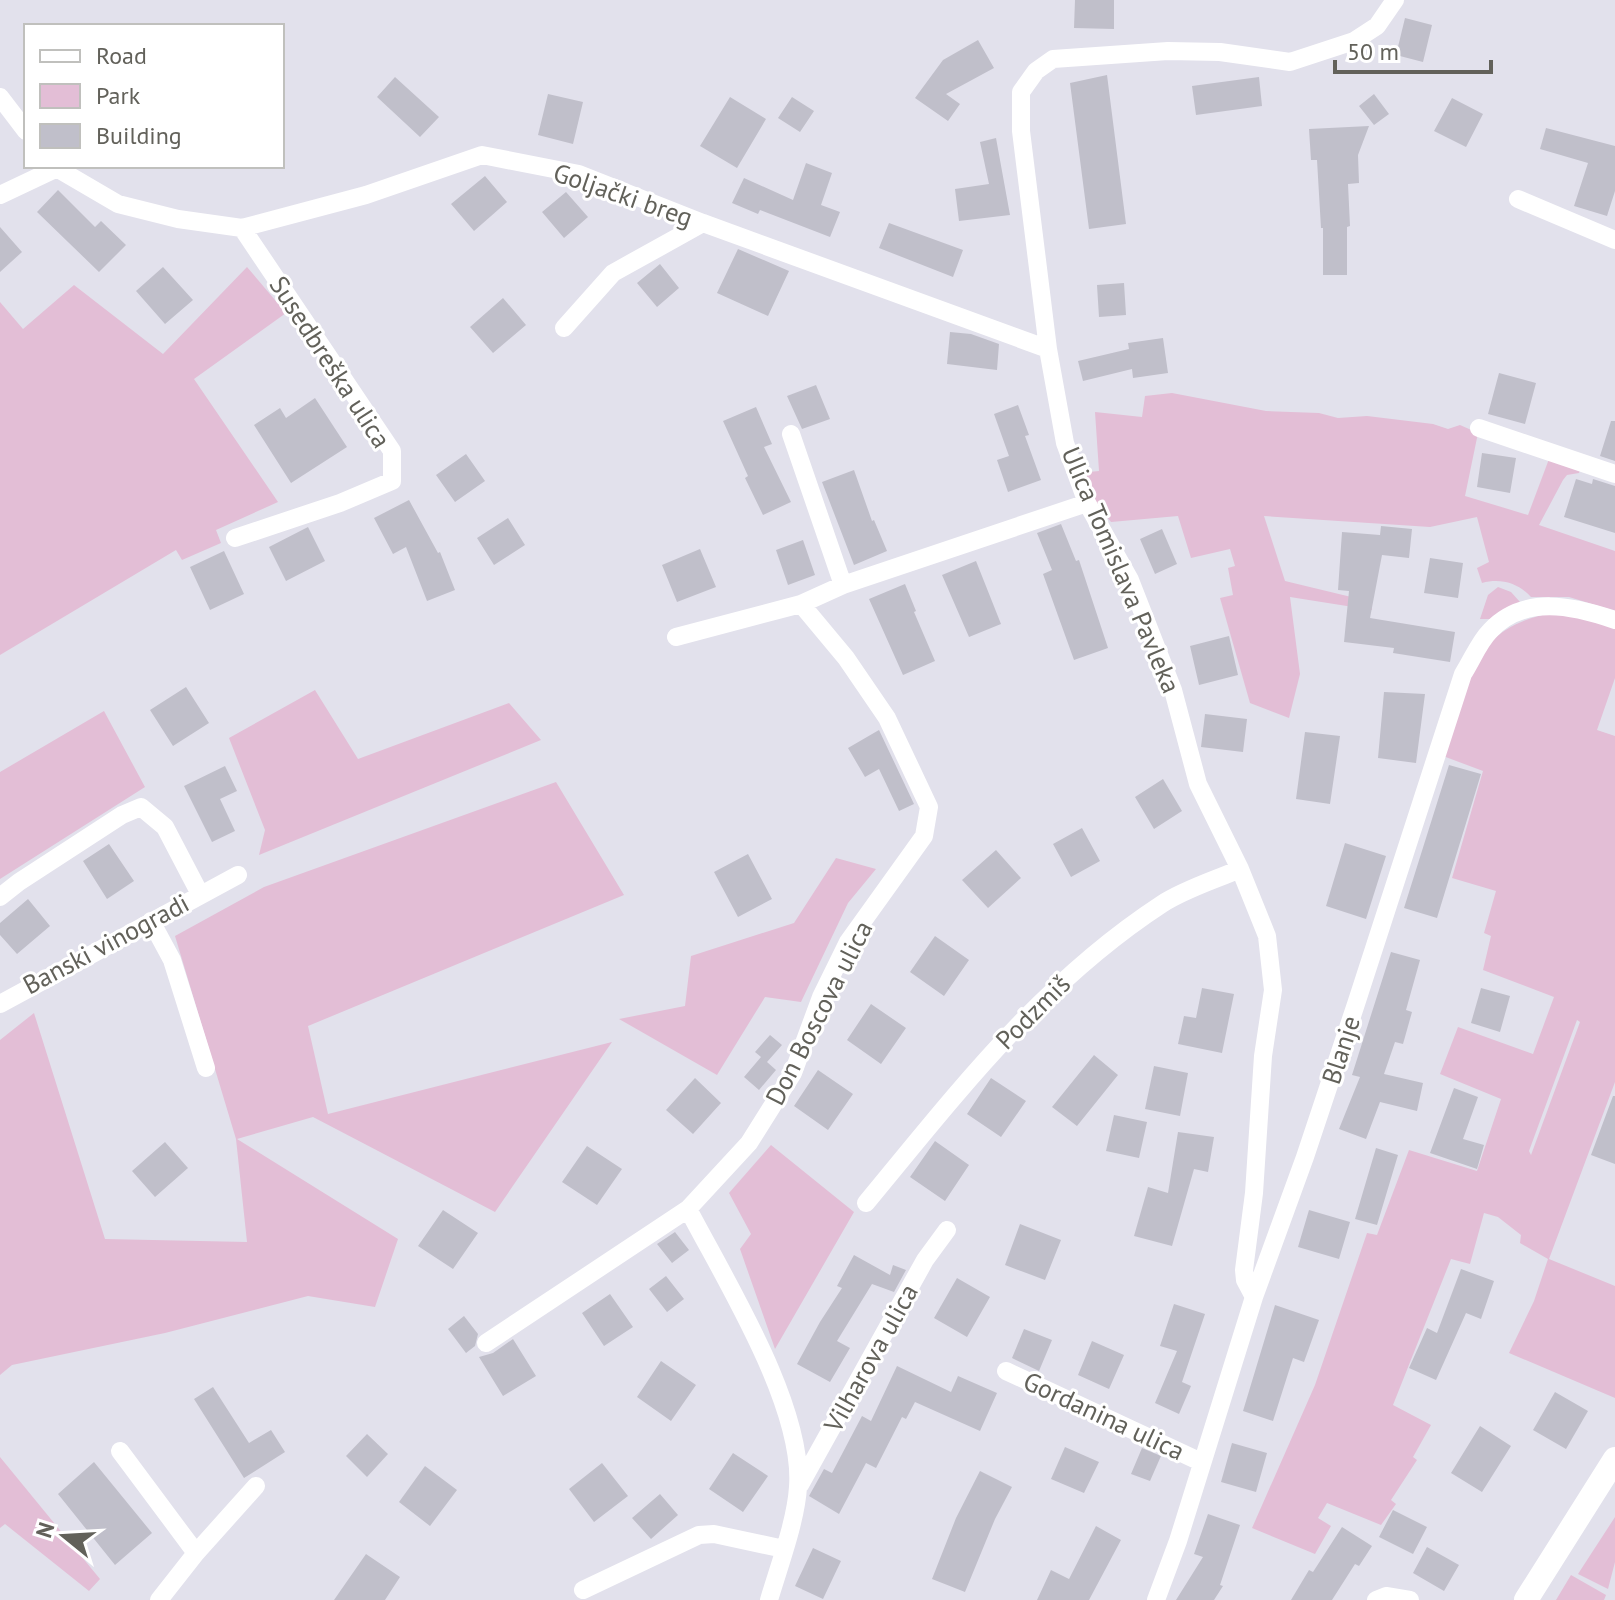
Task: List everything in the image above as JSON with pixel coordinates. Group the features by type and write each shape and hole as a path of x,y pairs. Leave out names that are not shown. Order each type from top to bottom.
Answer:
{"street":[{"name":"Ulica Tomislava Pavleka","path":"1254,1297 1245,1280 1244,1270 1254,1193 1263,1056 1273,990 1267,936 1240,869 1198,784 1173,690 1130,580 1087,503 1065,443 1048,349 1021,131 1021,92 1036,71 1053,59 1168,51 1220,52 1290,62 1354,41 1377,26 1395,0"},
{"path":"0,97 24,128"},
{"name":"Goljački breg","path":"0,195 54,168 118,204 178,219 242,228 366,195 482,155 579,174 703,223 1048,349"},
{"path":"1518,199 1615,240"},
{"path":"564,328 613,273 703,223"},
{"name":"Susedbreška ulica","path":"235,538 340,503 392,481 392,451 242,228"},
{"path":"1479,428 1615,474"},
{"path":"791,434 843,585"},
{"path":"676,637 801,604 843,585 1087,503"},
{"name":"Don Boscova ulica","path":"486,1343 688,1209 749,1143 793,1073 821,997 848,942 924,836 929,807 887,718 846,658 801,604"},
{"name":"Blanje","path":"1156,1600 1463,674 1490,631 1513,614 1543,605 1579,608 1615,620"},
{"name":"Banski vinogradi","path":"0,897 122,815 141,807 165,827 200,894"},
{"name":"Podzmiš","path":"866,1203 970,1077 1055,986 1106,944 1165,903 1240,869"},
{"name":"Banski vinogradi","path":"4,994 238,875"},
{"path":"151,921 172,960 206,1068"},
{"path":"688,1209 763,1353 795,1436 798,1488 769,1600"},
{"name":"Vilharova ulica","path":"798,1488 918,1273 947,1230"},
{"name":"Gordanina ulica","path":"1006,1371 1201,1462"},
{"path":"120,1451 196,1553"},
{"path":"1526,1600 1615,1459"},
{"path":"159,1600 256,1486"},
{"path":"583,1590 699,1535 714,1534 784,1549"},
{"path":"1376,1600 1386,1596 1410,1600"}],"green space":[{"path":"247,267 286,313 194,379 278,502 216,530 221,543 182,560 176,550 0,655 0,302 23,329 74,285 163,354"},
{"path":"1172,393 1266,411 1319,413 1338,418 1367,416 1433,424 1448,429 1460,425 1478,433 1465,496 1528,515 1549,459 1580,470 1563,480 1539,525 1615,551 1615,611 1569,597 1531,597 1509,583 1482,583 1477,568 1489,562 1477,517 1430,527 1264,516 1285,581 1372,602 1372,610 1290,597 1300,674 1289,718 1250,703 1220,598 1233,595 1228,568 1235,566 1230,549 1191,558 1178,516 1111,522 1095,502 1079,473 1099,471 1095,412 1142,417 1145,396"},
{"path":"1498,587 1511,592 1520,602 1490,619 1480,619 1488,595"},
{"path":"1555,612 1615,627 1615,678 1597,730 1615,736 1615,1082 1549,1259 1615,1286 1615,1398 1509,1353 1534,1301 1548,1259 1520,1243 1521,1235 1498,1217 1484,1213 1470,1264 1451,1259 1393,1405 1431,1425 1413,1457 1417,1460 1391,1500 1396,1504 1381,1525 1327,1503 1318,1518 1331,1526 1315,1554 1252,1528 1315,1385 1367,1233 1377,1235 1409,1150 1477,1171 1501,1099 1440,1074 1458,1027 1533,1054 1554,997 1483,970 1491,936 1484,933 1496,891 1452,878 1483,771 1443,756 1465,683 1475,663 1487,646 1504,631 1526,620","holes":["1577,1020 1580,1022 1531,1155 1529,1151"]},
{"path":"315,690 358,759 509,703 541,740 259,855 265,830 229,738"},
{"path":"104,711 145,787 0,879 0,772"},
{"path":"556,782 624,895 308,1026 328,1114 612,1042 495,1212 313,1117 237,1139 398,1239 375,1307 308,1296 165,1333 12,1365 0,1375 0,1040 34,1013 105,1239 247,1242 236,1139 175,936 264,887"},
{"path":"836,858 876,869 848,903 801,1002 765,997 717,1075 619,1019 685,1006 691,956 794,923"},
{"path":"771,1145 854,1212 775,1349 740,1249 751,1234 729,1193"},
{"path":"0,1457 100,1579 89,1591 5,1524 0,1528"},
{"path":"1615,1517 1615,1562 1608,1589 1578,1574"},
{"path":"1571,1575 1606,1595 1604,1600 1556,1600"}],"building":[{"path":"1075,0 1114,0 1114,29 1074,28"},
{"path":"1405,18 1432,25 1423,62 1396,55"},
{"path":"978,40 994,68 946,94 960,104 948,121 915,98 943,60"},
{"path":"1107,75 1126,224 1089,229 1070,83"},
{"path":"395,77 439,117 420,137 377,97"},
{"path":"1259,77 1262,106 1196,115 1192,86"},
{"path":"548,94 583,102 573,144 538,135"},
{"path":"1374,94 1389,114 1374,125 1359,106"},
{"path":"730,97 766,119 737,168 700,146"},
{"path":"792,97 814,111 800,132 778,118"},
{"path":"1452,98 1483,114 1466,147 1434,131"},
{"path":"1369,126 1358,155 1359,183 1348,184 1350,226 1347,227 1347,275 1323,275 1323,228 1317,160 1311,160 1309,129"},
{"path":"1546,128 1615,146 1615,191 1607,216 1574,206 1588,163 1540,149"},
{"path":"996,138 1010,215 959,221 955,189 989,184 980,142"},
{"path":"806,163 832,173 821,205 840,212 830,237 760,210 758,214 732,203 744,178 793,200"},
{"path":"485,176 507,202 474,231 451,204"},
{"path":"58,190 95,227 101,221 126,245 99,272 37,212"},
{"path":"566,192 588,217 564,238 542,212"},
{"path":"889,223 963,250 953,277 879,248"},
{"path":"0,227 22,252 0,272"},
{"path":"738,249 789,271 768,316 717,293"},
{"path":"660,264 679,288 657,307 637,283"},
{"path":"163,267 193,300 165,324 136,291"},
{"path":"1124,283 1126,315 1099,317 1097,285"},
{"path":"503,298 526,325 493,353 470,327"},
{"path":"950,332 971,334 999,344 997,370 947,364"},
{"path":"1163,338 1168,373 1133,378 1132,369 1083,381 1078,361 1129,349 1128,343"},
{"path":"1499,373 1536,383 1525,424 1488,414"},
{"path":"816,385 830,419 802,429 787,396"},
{"path":"315,398 347,447 291,483 254,425 280,408 286,418"},
{"path":"1018,405 1041,480 1008,492 997,460 1009,456 994,414"},
{"path":"756,407 772,444 764,447 791,502 763,515 723,421"},
{"path":"1611,421 1615,421 1615,461 1600,456"},
{"path":"1482,453 1516,458 1510,493 1477,487"},
{"path":"466,454 485,481 455,502 436,475"},
{"path":"854,470 872,521 887,551 854,565 822,482"},
{"path":"1576,479 1592,484 1593,479 1615,486 1615,533 1564,517"},
{"path":"409,500 440,552 455,590 427,601 406,547 393,554 374,518"},
{"path":"508,518 525,545 494,565 477,538"},
{"path":"1061,524 1076,561 1079,560 1108,648 1074,660 1043,574 1052,570 1037,533"},
{"path":"1381,526 1412,529 1409,558 1382,555 1370,618 1455,632 1450,662 1393,653 1394,648 1344,642 1349,591 1338,590 1342,532 1380,535"},
{"path":"308,527 325,561 286,581 269,547"},
{"path":"1162,529 1177,564 1155,574 1140,539"},
{"path":"803,540 815,575 788,585 776,550"},
{"path":"700,549 716,587 677,602 662,565"},
{"path":"224,551 244,594 210,610 190,567"},
{"path":"1430,558 1463,563 1458,598 1424,593"},
{"path":"976,561 1001,624 969,637 942,575"},
{"path":"905,584 935,661 903,675 869,599"},
{"path":"1229,636 1238,675 1199,685 1190,646"},
{"path":"186,687 209,723 173,746 150,710"},
{"path":"1384,692 1425,694 1416,763 1378,758"},
{"path":"1205,714 1247,719 1243,752 1201,747"},
{"path":"879,730 914,804 899,811 879,769 865,777 848,748"},
{"path":"1305,732 1340,736 1330,804 1296,799"},
{"path":"1449,765 1481,774 1437,918 1404,908"},
{"path":"225,766 237,791 220,799 235,831 212,842 184,786"},
{"path":"1163,779 1182,811 1154,829 1135,797"},
{"path":"1082,828 1100,861 1071,877 1053,844"},
{"path":"1345,843 1386,856 1366,919 1326,906"},
{"path":"109,844 134,881 107,899 83,861"},
{"path":"996,850 1021,878 988,908 962,880"},
{"path":"748,854 772,899 738,917 714,872"},
{"path":"28,899 50,926 17,954 0,935 0,923"},
{"path":"935,936 969,960 944,996 910,972"},
{"path":"1391,952 1420,960 1406,1010 1412,1012 1403,1044 1395,1042 1384,1074 1423,1083 1417,1111 1380,1102 1366,1139 1339,1129 1360,1077 1352,1075"},
{"path":"1202,988 1234,994 1222,1053 1178,1044 1184,1016 1196,1018"},
{"path":"1481,988 1510,996 1500,1032 1471,1023"},
{"path":"871,1004 906,1028 881,1064 847,1040"},
{"path":"770,1035 782,1045 767,1062 776,1070 759,1090 744,1077 761,1057 755,1052"},
{"path":"1094,1055 1118,1075 1077,1126 1052,1107"},
{"path":"1154,1066 1188,1073 1180,1116 1145,1109"},
{"path":"818,1070 853,1094 828,1130 794,1106"},
{"path":"695,1078 721,1103 693,1134 666,1110"},
{"path":"991,1078 1026,1101 1001,1137 967,1114"},
{"path":"1454,1088 1478,1097 1463,1139 1484,1145 1477,1169 1430,1153"},
{"path":"1615,1096 1615,1164 1591,1155"},
{"path":"1114,1115 1147,1122 1139,1158 1106,1151"},
{"path":"1178,1132 1214,1137 1208,1172 1194,1169 1172,1246 1134,1236 1148,1187 1168,1193"},
{"path":"935,1141 969,1165 945,1201 910,1177"},
{"path":"165,1142 188,1168 155,1197 132,1171"},
{"path":"587,1146 622,1169 597,1205 562,1182"},
{"path":"1376,1148 1398,1155 1377,1225 1355,1219"},
{"path":"443,1210 478,1233 453,1269 418,1246"},
{"path":"1309,1210 1350,1222 1339,1259 1298,1247"},
{"path":"1020,1224 1061,1240 1045,1280 1005,1265"},
{"path":"675,1232 689,1250 672,1263 657,1244"},
{"path":"854,1255 890,1275 893,1265 906,1270 894,1292 872,1284 837,1341 850,1348 830,1382 797,1364 842,1288 837,1286"},
{"path":"1461,1269 1494,1281 1481,1319 1466,1313 1436,1380 1409,1368 1427,1328 1437,1333"},
{"path":"666,1276 684,1299 667,1312 649,1289"},
{"path":"957,1278 990,1297 967,1337 934,1318"},
{"path":"610,1294 633,1327 604,1346 582,1313"},
{"path":"1174,1304 1205,1314 1182,1382 1191,1386 1179,1414 1155,1403 1177,1351 1160,1346"},
{"path":"1275,1305 1319,1320 1304,1362 1293,1358 1273,1421 1243,1411"},
{"path":"464,1316 478,1334 475,1346 466,1353 448,1329"},
{"path":"1024,1329 1052,1340 1039,1371 1012,1358"},
{"path":"513,1339 536,1376 503,1396 479,1357 493,1353"},
{"path":"1092,1341 1124,1355 1109,1389 1078,1375"},
{"path":"661,1361 696,1385 671,1421 637,1397"},
{"path":"897,1366 951,1392 958,1376 997,1393 980,1431 915,1402 906,1419 902,1417 876,1468 866,1463 839,1514 809,1496 824,1469 832,1473 862,1416 871,1421"},
{"path":"213,1387 249,1443 271,1430 285,1452 244,1478 194,1399"},
{"path":"1555,1392 1588,1411 1566,1449 1533,1430"},
{"path":"1480,1426 1511,1446 1482,1492 1451,1473"},
{"path":"367,1434 388,1454 367,1477 346,1456"},
{"path":"1232,1443 1267,1453 1256,1492 1221,1482"},
{"path":"1065,1447 1099,1462 1084,1493 1051,1479"},
{"path":"1142,1448 1161,1456 1150,1481 1131,1474"},
{"path":"733,1453 768,1476 743,1512 709,1489"},
{"path":"94,1462 152,1533 115,1565 58,1494"},
{"path":"602,1463 628,1496 594,1522 569,1489"},
{"path":"425,1466 457,1490 430,1526 399,1502"},
{"path":"980,1471 1012,1487 995,1519 965,1592 932,1579 956,1518"},
{"path":"660,1494 678,1515 651,1539 632,1518"},
{"path":"1393,1510 1427,1527 1413,1554 1379,1537"},
{"path":"1208,1514 1240,1525 1220,1585 1223,1586 1214,1600 1176,1600 1203,1557 1194,1554"},
{"path":"1096,1526 1121,1540 1089,1600 1037,1600 1051,1570 1069,1579"},
{"path":"1342,1527 1372,1546 1359,1566 1355,1564 1332,1600 1291,1600 1309,1570 1313,1572"},
{"path":"1427,1547 1459,1565 1444,1591 1413,1573"},
{"path":"813,1548 841,1561 823,1599 795,1586"},
{"path":"366,1554 400,1577 385,1600 334,1600"}]}
